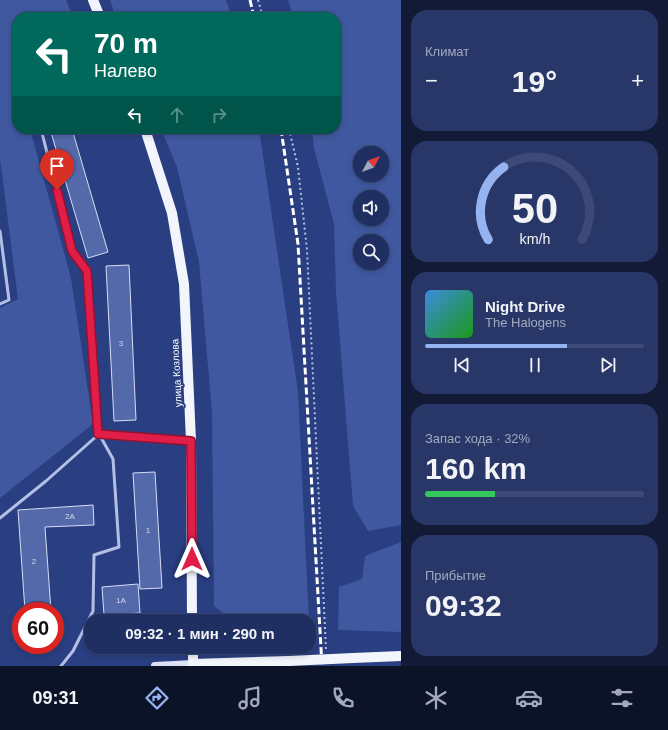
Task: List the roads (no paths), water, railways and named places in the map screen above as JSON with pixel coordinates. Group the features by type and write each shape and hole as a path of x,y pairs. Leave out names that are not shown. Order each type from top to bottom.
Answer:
{"main road":[{"path":"93,0 98,12"},
{"name":"улица Козлова","path":"147,134 172,212 184,284 191,441 192,614"},
{"path":"193,654 193,665 401,656"}],"street":[{"path":"155,666 193,665"}],"lane":[{"path":"42,134 72,251 87,271 98,434 114,459 119,547 94,555 93,611 73,651 61,666"},
{"path":"0,231 9,300 0,304"},
{"path":"0,518 46,481 98,434 191,441"}],"railway":[{"path":"250,0 253,12"},
{"path":"282,134 298,244 322,666"}]}
